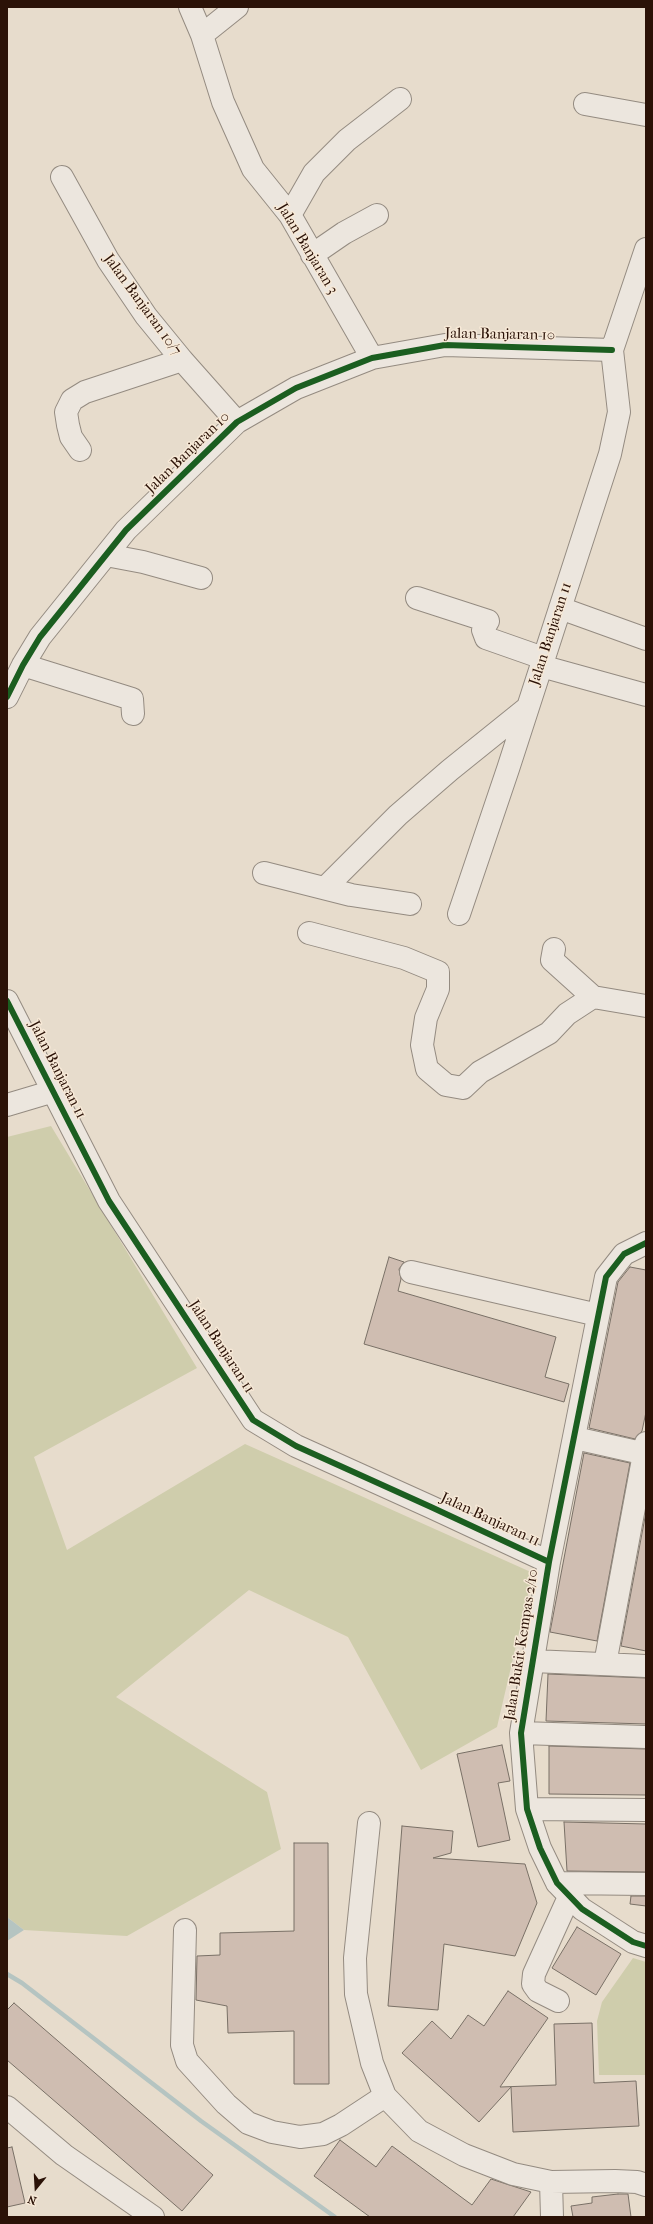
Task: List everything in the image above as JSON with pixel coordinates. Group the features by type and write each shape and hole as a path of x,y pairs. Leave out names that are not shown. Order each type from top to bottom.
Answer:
{"street":[{"name":"Jalan Banjaran 3","path":"190,7 202,35 223,102 253,169 290,215 372,358"},
{"path":"202,35 237,7"},
{"path":"290,215 314,173 347,140 400,99"},
{"path":"585,104 646,116"},
{"name":"Jalan Banjaran 10/7","path":"62,177 108,260 146,316 182,360 237,422"},
{"path":"312,254 344,233 377,215"},
{"path":"612,350 646,249"},
{"name":"Jalan Banjaran 10","path":"7,697 23,665 40,637 126,530 237,422 296,388 372,358 445,345 612,350"},
{"name":"Jalan Banjaran 11","path":"459,914 610,454 619,412 612,350"},
{"path":"80,450 71,437 68,425 66,412 72,400 85,392 182,360"},
{"path":"106,555 143,562 201,578"},
{"path":"417,598 488,621 483,630 486,638 542,662 646,696"},
{"path":"560,608 646,639"},
{"path":"23,665 132,699 133,714"},
{"path":"325,888 398,816 450,770 527,708"},
{"path":"264,872 351,895 410,904"},
{"path":"309,934 404,958 438,972 438,989 426,1018 422,1045 427,1069 446,1085 463,1088 480,1072 549,1033 567,1014 593,997"},
{"path":"554,949 552,960 593,997 646,1006"},
{"name":"Jalan Banjaran 11","path":"7,1001 109,1201 253,1420 296,1446 549,1562"},
{"path":"7,1105 54,1091"},
{"name":"Jalan Bukit Kempas 2/10","path":"646,1243 624,1254 606,1277 549,1562 521,1733 527,1809 540,1848 563,1890 582,1909 627,1938 646,1946"},
{"path":"411,1272 598,1315"},
{"path":"575,1438 645,1450 605,1664"},
{"path":"533,1661 646,1666"},
{"path":"521,1733 646,1737"},
{"path":"527,1809 646,1810"},
{"path":"369,1823 355,1958 356,1994 372,2063 385,2096 419,2131 457,2151 512,2174 550,2182 615,2181 637,2182 646,2185"},
{"path":"558,2002 538,1991 533,1984 534,1974 563,1890 646,1884"},
{"path":"185,1930 182,2045 187,2061 226,2104 248,2123 272,2132 300,2136 323,2134 341,2125 385,2096"},
{"path":"7,2107 64,2155 153,2217"},
{"path":"550,2182 552,2217"}],"shaded area":[{"path":"51,1126 197,1368 34,1457 67,1550 245,1444 533,1573 497,1727 421,1770 348,1637 249,1590 116,1697 267,1792 281,1849 127,1936 24,1930 7,1917 7,1137"},
{"path":"7,1917 24,1930 7,1941"},
{"path":"633,1958 646,1962 646,2075 599,2075 597,2021 602,2002"}],"building":[{"path":"389,1257 404,1262 399,1269 401,1279 398,1291 556,1337 545,1377 569,1384 564,1402 364,1344"},
{"path":"630,1267 646,1270 646,1412 642,1431 635,1439 589,1428 618,1282"},
{"path":"584,1453 630,1463 597,1641 550,1632"},
{"path":"646,1512 646,1651 621,1646"},
{"path":"548,1674 646,1678 646,1724 546,1721"},
{"path":"502,1745 510,1781 498,1783 510,1840 478,1847 457,1754"},
{"path":"549,1746 646,1749 646,1795 549,1794"},
{"path":"564,1822 646,1824 646,1872 567,1871"},
{"path":"402,1826 453,1831 451,1853 433,1858 525,1864 537,1903 515,1956 444,1944 438,2010 388,2006"},
{"path":"294,1843 328,1843 329,2084 294,2084 294,2031 228,2033 227,2006 196,2000 197,1956 220,1955 220,1933 294,1931"},
{"path":"631,1896 646,1896 646,1906 630,1904"},
{"path":"577,1927 621,1954 596,1995 552,1968"},
{"path":"508,1991 548,2018 500,2087 556,2085 554,2024 592,2023 594,2083 636,2081 639,2126 513,2132 511,2087 479,2122 402,2053 432,2021 451,2039 468,2015 484,2026"},
{"path":"14,2003 213,2175 182,2211 7,2060 7,2010"},
{"path":"340,2140 376,2167 392,2146 472,2205 491,2179 531,2192 513,2217 370,2217 314,2176"},
{"path":"12,2147 25,2203 7,2207 7,2148"},
{"path":"628,2194 631,2217 573,2217 571,2206 592,2203 592,2197"}],"waterway":[{"path":"7,1974 22,1983 201,2121 335,2217"}],"cycle path":[{"path":"7,697 23,665 40,637 126,530 237,422 296,388 372,358 445,345 612,350"},
{"path":"7,1001 109,1201 253,1420 296,1446 549,1562"},
{"path":"646,1243 624,1254 606,1277 549,1562 521,1733 527,1809 540,1848 557,1883 582,1909 633,1942 646,1946"}]}
